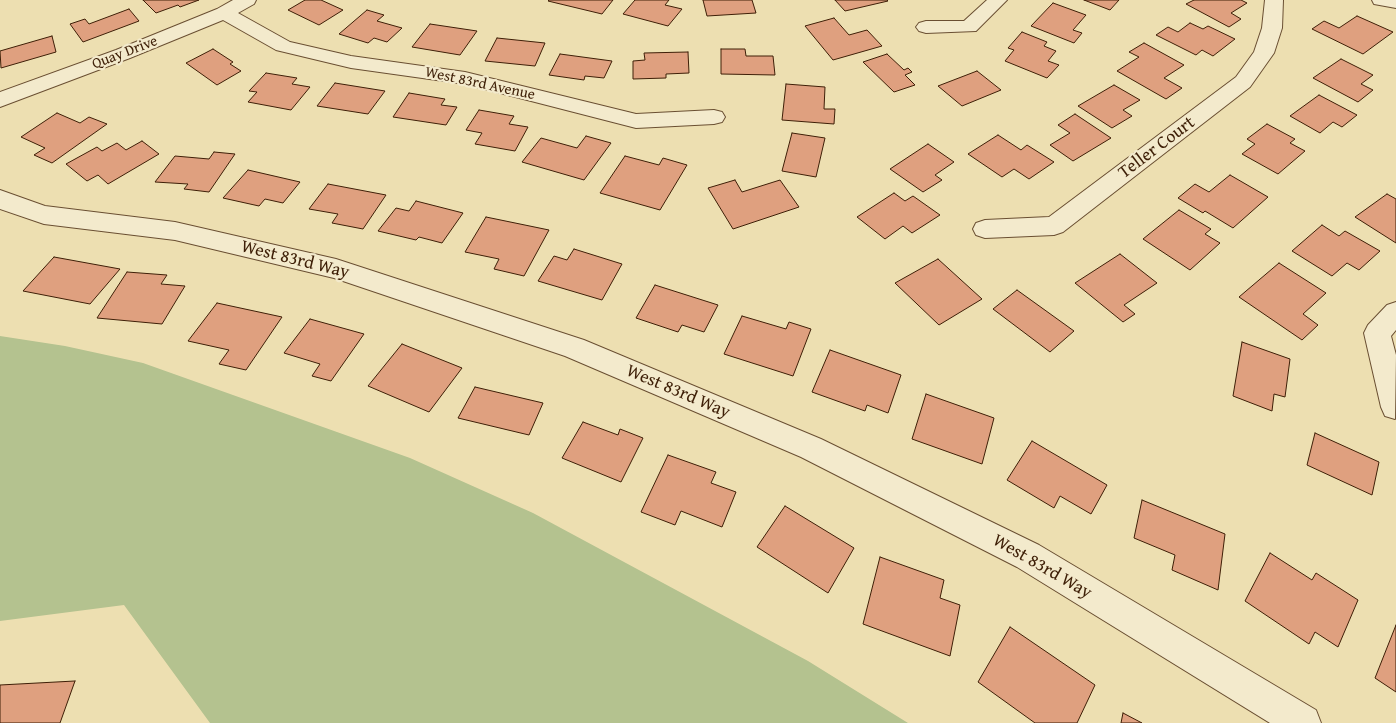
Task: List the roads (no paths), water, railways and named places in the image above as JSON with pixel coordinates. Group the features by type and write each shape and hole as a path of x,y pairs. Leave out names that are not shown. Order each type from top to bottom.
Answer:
{"street":[{"name":"Quay Drive","path":"0,100 123,54 224,13 247,0"},
{"path":"926,27 969,27 998,0"},
{"name":"Teller Court","path":"985,229 1054,226 1243,82 1264,53 1272,28 1274,0"},
{"path":"1380,0 1396,2"},
{"name":"West 83rd Avenue","path":"224,13 283,46 352,62 465,78 636,121 714,117"},
{"name":"West 83rd Way","path":"0,198 8,203 44,215 175,231 336,269 574,348 810,448 1028,556 1303,723"},
{"path":"1395,407 1377,333 1396,312"}]}
